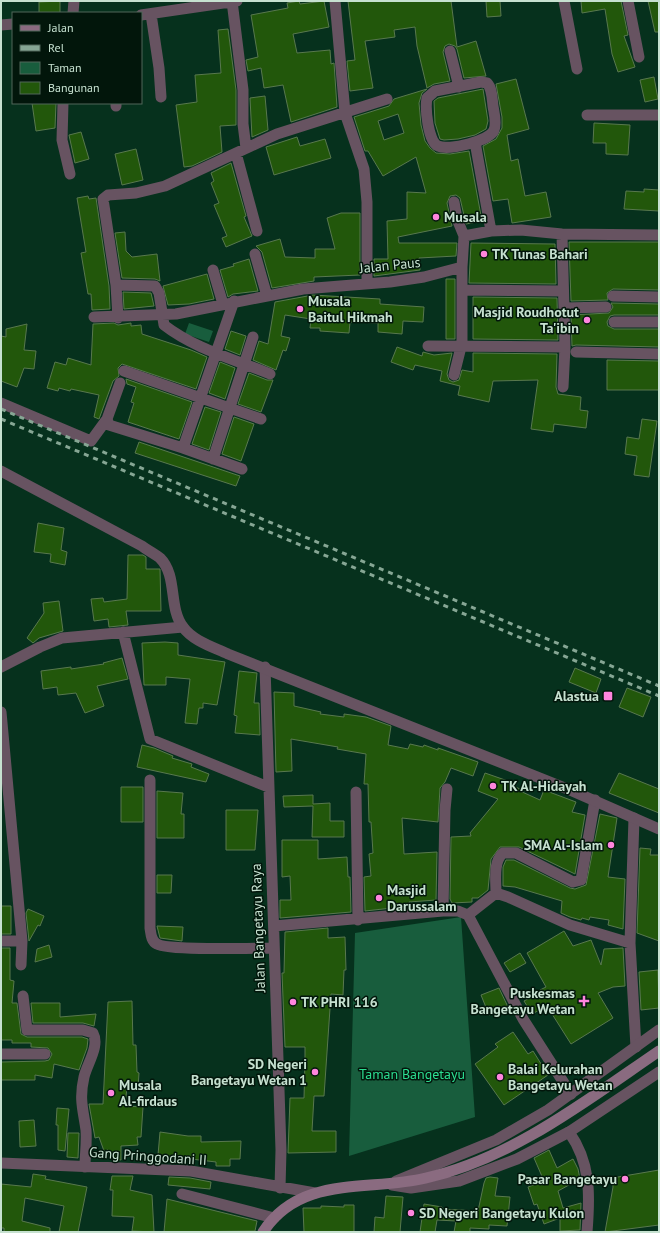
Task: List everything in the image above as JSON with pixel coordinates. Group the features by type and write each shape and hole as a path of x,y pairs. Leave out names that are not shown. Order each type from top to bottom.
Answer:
{"main road":[{"path":"263,1232 274,1218 295,1201 315,1193 334,1188 388,1184 426,1178 468,1166 507,1148 571,1110 659,1051"}],"street":[{"path":"73,12 74,1"},
{"path":"161,97 159,68 146,14 165,7 237,1"},
{"path":"335,1 345,113 364,169 367,202 367,283"},
{"path":"564,1 577,69"},
{"path":"628,1 639,57"},
{"path":"232,2 243,90 241,151 257,230"},
{"path":"1,25 12,24"},
{"path":"450,51 459,87"},
{"path":"481,82 486,83 490,89 495,129 492,135 475,142 439,147 431,138 426,106 427,98 435,91 481,82"},
{"path":"118,318 116,285 103,199 108,195 136,193 165,186 277,134 387,99"},
{"path":"63,104 62,140 70,174"},
{"path":"587,115 659,115"},
{"path":"475,142 490,231"},
{"path":"454,202 457,219 464,236 461,347 454,375"},
{"path":"464,236 490,231 521,230 562,234 659,235"},
{"path":"562,234 566,347 564,387"},
{"path":"254,254 267,296"},
{"name":"Jalan Paus","path":"94,317 118,318 161,316 303,289 390,282 424,277 462,268"},
{"path":"183,448 215,354 228,303 213,270"},
{"path":"116,285 155,286 159,294 161,316 164,325 175,334 215,354 270,374"},
{"path":"462,290 563,291"},
{"path":"613,296 659,297"},
{"path":"564,308 606,307"},
{"path":"614,322 659,322"},
{"path":"213,459 246,364 253,337"},
{"path":"428,346 566,347"},
{"path":"576,352 659,354"},
{"path":"124,372 261,419"},
{"path":"1,403 91,441 107,419 120,384"},
{"path":"107,419 109,425 112,427 183,448 242,469"},
{"path":"1,472 142,546 160,559 168,569 173,601 183,627 197,639 228,654 596,800 659,829"},
{"path":"1,667 40,646 62,638 183,627"},
{"path":"123,632 149,737 268,787"},
{"name":"Jalan Bangetayu Raya","path":"265,668 281,1150 280,1188"},
{"path":"1,712 22,941 21,965"},
{"path":"150,780 150,928 153,940 157,944 176,948 274,948"},
{"path":"443,911 445,810 447,789"},
{"path":"356,792 358,920"},
{"path":"496,893 496,863 498,857 503,852 516,854 573,882 581,880 596,800"},
{"path":"634,818 630,943 636,1047"},
{"path":"468,915 496,893"},
{"path":"496,893 570,925 630,943"},
{"path":"274,926 358,920 443,911 458,912 468,915 523,1019 571,1094"},
{"path":"1,941 22,941"},
{"path":"22,996 27,1030 83,1030 93,1033 95,1036 95,1046 84,1077 82,1091 81,1107 86,1135 84,1167"},
{"path":"388,1184 496,1140 548,1110 659,1030"},
{"path":"1,1054 45,1054"},
{"path":"388,1184 410,1188 459,1181 517,1159 569,1132 659,1072"},
{"path":"569,1132 580,1149 586,1166 589,1214 587,1232"},
{"name":"Gang Pringgodani II","path":"1,1163 191,1171 315,1193"},
{"path":"182,1194 274,1218"}],"green space":[{"path":"189,323 213,331 209,342 185,334"},
{"name":"Taman Bangetayu","path":"461,917 475,1117 349,1156 355,933"}],"building":[{"path":"60,1 60,12 39,12 39,2"},
{"path":"299,1 300,4 324,1 329,27 293,34 297,53 330,50 331,64 334,63 337,107 291,122 283,85 264,88 261,68 248,71 246,60 258,57 251,15 288,8 287,3"},
{"path":"348,1 451,1 457,47 476,41 486,76 464,78 457,49 455,46 449,44 445,46 443,52 450,81 434,84 427,88 417,46 415,27 394,30 395,37 365,41 373,88 350,91 347,61 355,60"},
{"path":"486,1 500,1 501,16 487,17"},
{"path":"581,1 621,1 628,35 624,36 635,67 618,72 612,54 605,9 582,13"},
{"path":"648,1 659,1 659,32 655,32"},
{"path":"228,29 236,90 236,125 220,126 222,152 192,166 184,167 176,105 197,102 195,75 221,73 218,30"},
{"path":"654,77 658,99 645,102 640,80"},
{"path":"516,79 529,129 507,135 511,161 518,159 525,196 546,192 551,217 512,223 508,199 493,201 483,146 496,139 502,128 502,117 496,84"},
{"path":"427,89 422,93 419,103 421,125 425,141 436,153 450,154 469,151 482,221 466,224 460,198 456,195 450,196 447,203 452,226 398,237 399,243 457,243 456,256 419,258 420,270 374,276 374,259 388,259 387,221 407,219 407,192 426,193 416,157 383,176 368,151 365,151 354,117 389,106 394,99","holes":["398,114 404,133 384,140 378,121"]},
{"path":"483,89 488,121 486,129 475,135 458,139 440,139 435,123 434,101 438,98"},
{"path":"265,96 268,130 252,137 250,98"},
{"path":"32,104 56,104 55,128 36,131"},
{"path":"594,123 630,125 628,155 606,154 606,143 593,143"},
{"path":"81,132 89,159 75,163 69,135"},
{"path":"297,137 300,146 325,139 331,158 274,175 266,147"},
{"path":"136,149 143,180 122,185 115,154"},
{"path":"231,163 246,216 244,217 252,236 226,247 222,238 227,236 214,205 219,203 211,183 214,181 211,173"},
{"path":"644,189 659,190 659,211 624,209 626,191 644,192"},
{"path":"88,196 89,199 96,198 109,286 110,309 92,310 91,294 88,294 81,253 86,252 77,198"},
{"path":"341,213 360,213 360,275 314,277 314,281 272,288 262,252 256,246 280,239 285,257 315,258 315,249 335,249 327,218"},
{"path":"125,232 126,251 132,257 157,254 160,281 155,279 122,278 115,233"},
{"path":"569,242 659,242 659,290 613,289 607,293 608,300 571,301"},
{"path":"471,243 555,244 556,284 469,283"},
{"path":"249,259 258,291 233,294 228,297 220,270 234,266 233,264"},
{"path":"207,274 214,299 189,304 168,305 163,286"},
{"path":"446,279 455,279 455,339 446,339"},
{"path":"123,292 151,293 154,306 124,309"},
{"path":"313,295 380,299 380,304 424,307 423,322 403,321 402,334 378,332 378,323 350,322 349,333 320,331 320,328 310,328 311,319 285,315 281,336 290,338 286,351 283,350 276,370 253,360 259,341 268,344 275,302"},
{"path":"473,297 557,298 558,340 473,339"},
{"path":"611,303 659,304 659,315 614,315 610,316 607,322 608,326 614,329 659,329 659,347 572,346 571,315 609,313 613,307"},
{"path":"114,323 118,325 131,323 131,326 141,325 142,334 191,350 207,357 196,389 122,364 118,368 119,376 113,381 99,419 94,417 99,395 71,389 70,391 59,388 58,391 47,388 55,362 66,365 68,358 91,365 93,324"},
{"path":"27,324 24,350 36,351 34,369 24,368 17,387 1,381 1,336 6,337 6,329"},
{"path":"231,331 246,336 240,355 225,349"},
{"path":"397,347 422,356 423,352 434,355 452,353 447,374 449,380 453,382 459,380 462,370 473,372 473,353 557,354 556,387 558,394 581,397 580,410 588,411 586,428 554,424 553,432 531,429 538,380 493,381 489,402 458,395 460,386 440,381 442,371 415,365 413,370 391,362"},
{"path":"607,360 659,361 659,390 607,390"},
{"path":"220,362 235,368 225,399 209,393"},
{"path":"249,373 267,380 273,380 261,412 238,404"},
{"path":"126,379 192,402 179,439 128,422 134,403 131,402 136,387 127,384"},
{"path":"205,407 221,412 209,450 192,444"},
{"path":"234,417 254,424 241,461 222,454"},
{"path":"642,419 657,421 649,477 634,475 637,456 625,454 627,437 639,439"},
{"path":"139,442 240,476 236,486 135,453"},
{"path":"38,523 64,528 61,550 67,552 65,565 50,562 51,554 34,552"},
{"path":"128,555 143,555 146,557 146,569 160,569 161,611 126,611 128,625 109,627 108,619 94,621 91,599 103,598 104,602 127,599"},
{"path":"59,601 63,631 39,638 33,643 27,638 44,613 43,603"},
{"path":"142,643 178,643 178,655 225,662 217,705 203,703 203,708 199,708 197,724 185,723 190,679 166,677 166,685 144,685"},
{"path":"122,658 128,679 97,686 104,706 85,713 76,693 58,695 57,687 43,689 41,671 71,667 71,669 104,664 103,663"},
{"path":"575,668 601,679 596,693 569,682"},
{"path":"239,671 257,673 254,703 259,703 260,735 235,733 237,716 234,715"},
{"path":"627,688 651,697 643,717 619,707"},
{"path":"274,692 294,693 294,706 321,712 320,714 344,717 344,714 366,717 391,726 388,745 408,749 410,744 423,747 424,745 438,750 438,748 478,762 473,776 451,768 445,782 440,788 438,822 402,818 404,854 437,852 436,900 409,902 410,906 365,911 364,877 371,876 369,854 373,853 371,822 369,822 368,784 364,784 366,754 337,749 338,747 291,739 292,771 276,772"},
{"path":"142,745 173,756 172,758 192,764 191,767 209,774 206,782 137,767"},
{"path":"485,773 508,781 507,783 520,789 520,791 540,800 544,790 576,802 572,812 585,815 575,874 519,847 500,847 491,859 488,890 478,898 472,898 472,902 452,903 450,899 451,837 471,836 470,833 498,799 478,791"},
{"path":"619,773 659,789 659,813 609,793"},
{"path":"121,787 143,787 143,822 121,822"},
{"path":"157,791 183,793 181,814 184,814 184,838 157,838"},
{"path":"313,795 313,804 330,803 330,821 344,821 344,837 312,837 313,806 284,807 283,796"},
{"path":"226,810 258,810 255,850 226,850"},
{"path":"600,814 617,818 608,877 625,879 623,929 608,925 609,920 590,917 589,920 582,918 581,920 570,917 561,913 562,901 515,887 503,886 503,867 506,860 514,860 570,888 575,889 586,885"},
{"path":"282,840 318,840 318,859 347,857 348,877 350,877 351,912 280,918 280,900 291,900 290,876 282,877"},
{"path":"640,848 651,849 650,855 659,855 659,941 637,933"},
{"path":"157,875 172,875 171,893 157,893"},
{"path":"1,906 11,906 11,934 1,934"},
{"path":"28,909 44,916 40,926 38,925 29,941 26,913"},
{"path":"157,926 183,927 182,941 160,938"},
{"path":"328,928 328,938 345,937 346,970 344,970 343,995 331,994 324,1096 314,1096 312,1131 336,1131 336,1152 288,1153 290,1098 304,1098 305,1047 285,1047 282,973 284,973 285,932"},
{"path":"564,931 573,946 591,940 601,965 604,949 623,948 625,986 613,987 598,993 613,1018 571,1044 547,1006 532,1014 524,1001 541,992 540,990 546,987 527,953"},
{"path":"49,945 52,957 35,962 37,949"},
{"path":"1,948 10,948 10,980 14,981 12,1003 17,1003 21,1034 27,1037 82,1037 88,1039 87,1048 79,1070 54,1064 52,1078 35,1075 35,1080 1,1080 1,1062 45,1061 49,1060 52,1054 48,1048 31,1047 31,1043 12,1043 12,1040 1,1040"},
{"path":"520,953 526,963 510,972 504,963"},
{"path":"658,970 659,1008 641,1010 639,972"},
{"path":"499,988 508,1007 489,1015 481,995"},
{"path":"132,1001 133,1045 136,1045 137,1072 139,1073 138,1088 127,1087 125,1106 143,1107 141,1137 137,1137 138,1145 121,1146 121,1160 110,1158 108,1150 104,1151 99,1137 95,1138 89,1104 103,1104 108,1002"},
{"path":"31,1003 60,1003 60,1017 96,1014 94,1026 83,1023 33,1023"},
{"path":"513,1032 528,1054 533,1051 548,1075 504,1105 475,1064 498,1047 495,1044"},
{"path":"57,1108 69,1109 65,1151 58,1150 58,1125 56,1125"},
{"path":"34,1120 36,1146 20,1147 19,1121"},
{"path":"160,1132 188,1136 201,1136 201,1142 241,1141 240,1159 230,1159 230,1166 216,1166 216,1162 158,1155"},
{"path":"68,1133 79,1133 78,1158 67,1157"},
{"path":"549,1150 557,1168 573,1159 578,1169 580,1179 558,1191 563,1208 581,1203 580,1230 560,1231 560,1218 544,1224 537,1204 534,1205 528,1187 544,1181 534,1158"},
{"path":"659,1170 659,1225 605,1232 613,1187 612,1178"},
{"path":"33,1174 46,1176 45,1179 87,1187 78,1232 59,1232 64,1206 25,1198 22,1221 50,1228 50,1232 4,1232 4,1228 1,1228 1,1184 31,1187"},
{"path":"112,1176 133,1176 130,1190 152,1195 154,1232 132,1231 134,1217 112,1216 113,1190 110,1190"},
{"path":"169,1177 190,1178 211,1182 210,1189 168,1185"},
{"path":"486,1178 498,1178 495,1196 510,1197 507,1226 489,1225 489,1229 470,1228 470,1232 454,1232 456,1221 437,1220 435,1232 420,1232 424,1204 442,1207 442,1209 478,1211 484,1183"},
{"path":"386,1196 403,1197 400,1232 374,1232 375,1217 384,1218"},
{"path":"167,1199 257,1221 255,1231 164,1232"},
{"path":"344,1205 354,1205 354,1232 304,1232 303,1208 321,1208 321,1206 344,1207"}],"railway":[{"path":"1,409 659,686"},
{"path":"1,419 659,696"}],"place":[{"name":"Musala","path":"436,217"},
{"name":"TK Tunas Bahari","path":"484,254"},
{"name":"Musala Baitul Hikmah","path":"300,309"},
{"name":"Masjid Roudhotut Ta'ibin","path":"587,320"},
{"name":"Alastua","path":"608,696"},
{"name":"TK Al-Hidayah","path":"493,786"},
{"name":"SMA Al-Islam","path":"611,845"},
{"name":"Masjid Darussalam","path":"379,898"},
{"name":"Puskesmas Bangetayu Wetan","path":"584,1001"},
{"name":"TK PHRI 116","path":"293,1002"},
{"name":"SD Negeri Bangetayu Wetan 1","path":"315,1072"},
{"name":"Balai Kelurahan Bangetayu Wetan","path":"500,1077"},
{"name":"Musala Al-firdaus","path":"111,1093"},
{"name":"Pasar Bangetayu","path":"625,1179"},
{"name":"SD Negeri Bangetayu Kulon","path":"411,1213"}]}
